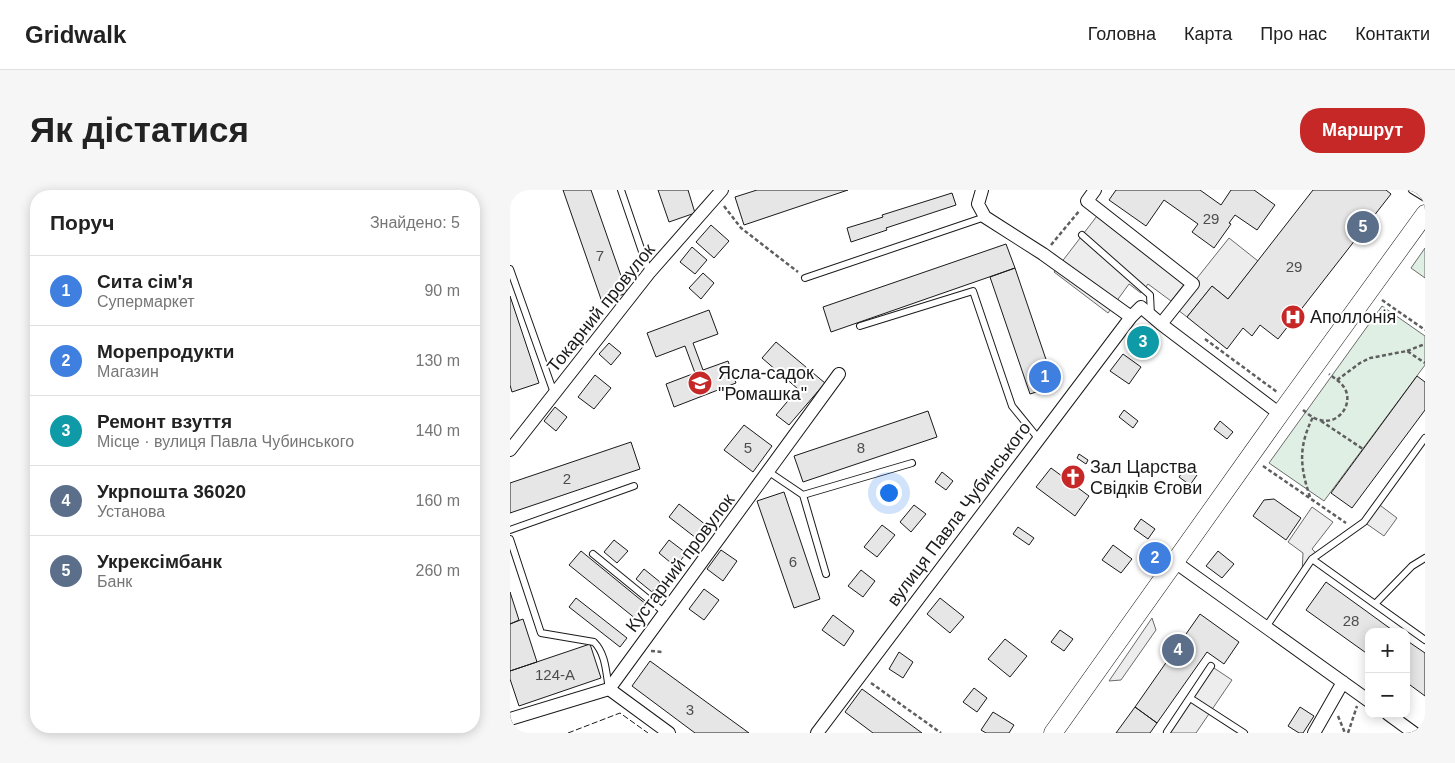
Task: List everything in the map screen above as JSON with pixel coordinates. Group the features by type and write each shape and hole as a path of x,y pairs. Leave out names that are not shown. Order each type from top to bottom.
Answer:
{"main road":[{"path":"1053,733 1425,214"}],"street":[{"path":"982,190 978,204 985,217 1043,254 1131,317 1141,307 1280,414"},
{"path":"1095,190 1086,201 1193,284 1156,320"},
{"name":"Токарний провулок","path":"510,450 649,274 719,193"},
{"name":"вулиця Павла Чубинського","path":"817,733 1131,317"},
{"name":"Кустарний провулок","path":"608,689 770,472 840,374"},
{"path":"1175,562 1343,682 1363,701"},
{"path":"1314,733 1343,682"},
{"path":"510,718 608,689 669,733"},
{"path":"1392,718 1407,731"}],"lane":[{"path":"621,190 649,274"},
{"path":"1412,190 1425,198"},
{"path":"805,278 985,217"},
{"path":"1082,235 1150,295 1156,320"},
{"path":"510,269 554,394"},
{"path":"860,326 973,291 1012,406 1038,438"},
{"path":"1266,627 1312,559 1364,522 1425,438"},
{"path":"803,495 912,463"},
{"path":"770,472 803,495 826,574"},
{"path":"510,530 634,486"},
{"path":"510,539 541,633 594,642 600,647 603,654 608,689"},
{"path":"593,554 664,612"},
{"path":"1375,604 1412,566 1425,558"},
{"path":"1312,559 1425,640"},
{"path":"1167,732 1211,666"},
{"path":"1190,698 1244,733"}],"path":[{"path":"719,193 741,228 805,278"},
{"path":"1043,254 1086,201"},
{"path":"1382,300 1425,330"},
{"path":"1202,337 1282,395"},
{"path":"1337,380 1370,358 1407,351 1425,344"},
{"path":"1407,351 1425,363"},
{"path":"1319,420 1333,420 1339,416 1347,405 1346,391 1329,374"},
{"path":"1303,410 1363,449"},
{"path":"1311,499 1305,481 1301,453 1307,429 1313,417"},
{"path":"1263,466 1354,529"},
{"path":"860,675 941,733"},
{"path":"1348,733 1363,701"}],"green space":[{"path":"1425,248 1425,278 1411,268"},
{"path":"1382,306 1425,336 1425,365 1324,501 1269,463"}],"shaded area":[{"path":"1097,216 1185,283 1171,301 1148,284 1141,293 1129,284 1108,313 1054,272"},
{"path":"1229,238 1258,261 1228,299 1212,286 1187,317 1174,307"},
{"path":"1377,503 1397,518 1384,536 1364,522"},
{"path":"1312,507 1333,522 1312,549 1318,555 1302,574 1303,553 1288,542"},
{"path":"1152,618 1156,630 1121,680 1109,681"},
{"path":"1211,666 1232,680 1196,733 1169,733"}],"building":[{"path":"563,190 591,190 627,293 602,302"},
{"path":"658,190 688,190 695,213 669,222"},
{"path":"757,190 848,190 744,225 735,197"},
{"path":"1116,190 1200,190 1221,205 1231,190 1254,190 1275,205 1257,230 1235,215 1214,248 1192,232 1198,224 1164,200 1146,226 1109,200"},
{"path":"1313,190 1386,190 1391,194 1278,339 1260,325 1252,336 1243,328 1227,349 1187,317 1212,286 1228,299"},
{"path":"952,193 956,205 886,228 887,230 851,242 847,228"},
{"path":"711,225 729,241 714,258 696,242"},
{"path":"1006,244 1015,268 831,332 823,307"},
{"path":"692,247 707,260 695,274 680,262"},
{"path":"1015,268 1055,386 1030,394 990,277"},
{"path":"703,273 714,283 701,299 689,288"},
{"path":"510,296 539,383 512,392 510,385"},
{"path":"709,310 718,334 693,343 703,370 728,361 736,383 674,407 666,384 695,373 685,346 656,357 647,333"},
{"path":"1142,338 1147,341 1144,346 1139,342"},
{"path":"776,342 825,383 789,425 776,415 798,389 762,358"},
{"path":"609,343 621,353 611,365 599,354"},
{"path":"1123,354 1141,367 1129,384 1110,371"},
{"path":"595,375 611,388 594,409 578,397"},
{"path":"1417,376 1425,382 1425,410 1352,508 1331,493"},
{"path":"555,407 567,417 556,431 544,421"},
{"path":"1124,410 1138,421 1133,428 1119,417"},
{"path":"928,411 937,437 803,482 794,456"},
{"path":"1220,421 1233,432 1227,439 1214,429"},
{"path":"744,425 772,446 753,472 724,450"},
{"path":"631,442 640,469 510,513 510,483"},
{"path":"1079,454 1088,460 1086,464 1077,458"},
{"path":"1186,467 1197,475 1190,485 1179,477"},
{"path":"1051,468 1089,496 1075,516 1036,487"},
{"name":"Зал Царства Cвідків Єгови","path":"1069,468 1084,478 1078,486 1063,476"},
{"path":"942,472 953,481 946,490 935,482"},
{"path":"784,492 820,599 794,608 757,501"},
{"path":"1274,499 1301,518 1286,540 1253,516 1264,500"},
{"path":"679,504 706,525 696,538 669,517"},
{"path":"914,505 926,514 911,532 900,522"},
{"path":"1141,519 1155,529 1148,539 1134,529"},
{"path":"882,525 895,535 877,557 864,547"},
{"path":"1018,527 1034,538 1029,545 1013,534"},
{"path":"614,540 628,551 617,563 604,552"},
{"path":"669,540 686,553 676,567 659,553"},
{"path":"1113,545 1132,559 1121,573 1102,560"},
{"path":"721,550 737,561 723,581 707,569"},
{"path":"581,551 647,605 636,619 569,565"},
{"path":"1218,551 1234,564 1222,578 1206,566"},
{"path":"1155,554 1159,558 1155,562 1151,559"},
{"path":"644,569 660,582 652,592 636,579"},
{"path":"861,570 875,581 863,597 848,586"},
{"path":"1326,582 1389,628 1365,628 1365,652 1306,610"},
{"path":"704,589 719,600 704,620 689,609"},
{"path":"510,592 519,620 510,624"},
{"path":"576,598 627,638 620,647 569,607"},
{"path":"940,598 964,617 950,633 927,614"},
{"path":"1200,614 1239,642 1224,664 1207,652 1157,723 1135,707"},
{"path":"833,615 854,631 844,646 822,630"},
{"path":"523,619 537,662 510,671 510,624"},
{"path":"1060,630 1073,639 1064,651 1051,642"},
{"path":"1005,639 1027,656 1010,677 988,659"},
{"path":"1410,643 1425,653 1425,696 1410,685"},
{"path":"590,644 601,678 519,706 510,679 510,671"},
{"path":"899,652 913,662 903,678 889,669"},
{"path":"650,661 749,733 695,733 632,686"},
{"path":"974,688 987,698 977,712 963,702"},
{"path":"862,689 922,733 873,733 845,712"},
{"path":"1135,707 1157,723 1150,733 1116,733"},
{"path":"1300,707 1314,716 1303,733 1299,733 1288,726"},
{"path":"993,712 1014,725 1009,733 986,733 981,730"}],"fence":[{"path":"568,733 620,713 648,733"}],"place":[{"name":"Укрексімбанк","path":"1363,227"},
{"name":"Аполлонія","path":"1293,317"},
{"name":"Ремонт взуття","path":"1143,342"},
{"name":"Сита сім'я","path":"1045,377"},
{"name":"Ясла-садок \"Ромашка\"","path":"700,383"},
{"name":"Зал Царства Cвідків Єгови","path":"1073,477"},
{"name":"Морепродукти","path":"1155,558"},
{"name":"Укрпошта 36020","path":"1178,650"}]}
